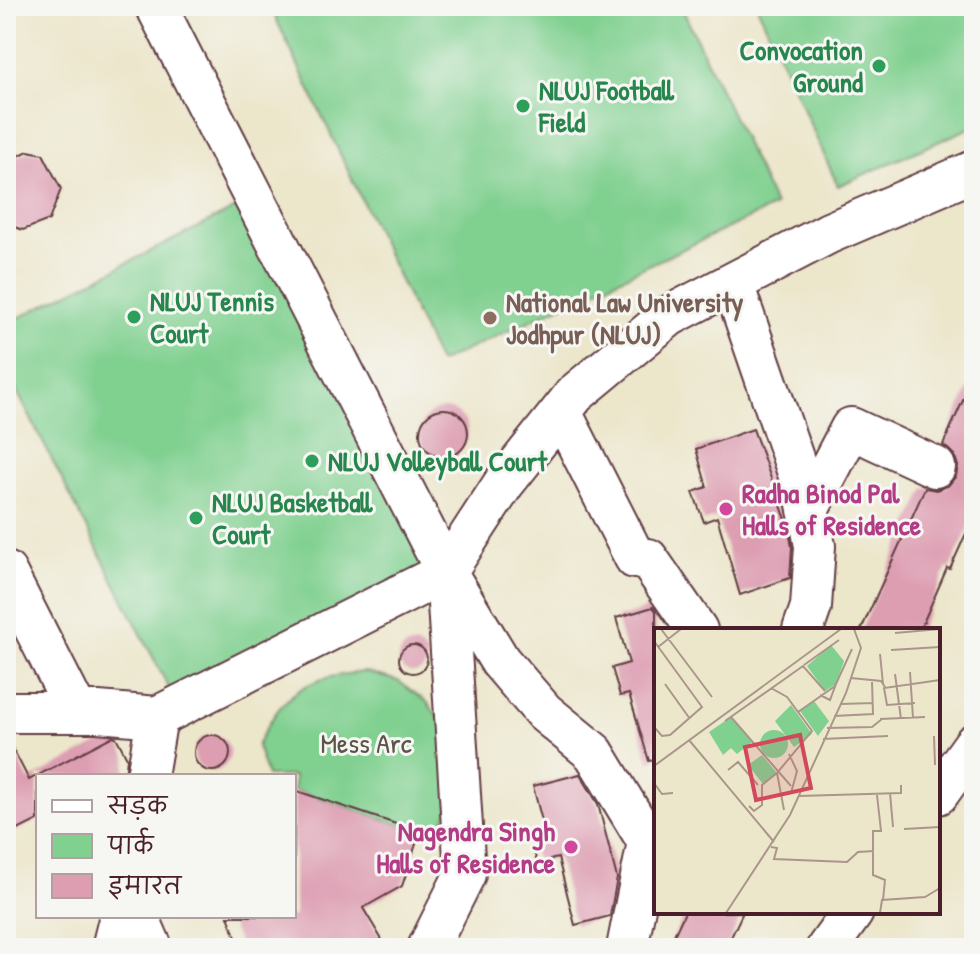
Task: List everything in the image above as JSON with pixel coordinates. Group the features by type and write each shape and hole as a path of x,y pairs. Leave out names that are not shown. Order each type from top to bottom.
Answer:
{"street":[{"path":"156,6 446,572 500,661 544,712 594,753 652,838 627,948"},
{"path":"6,712 157,717 446,572 504,483 575,394 669,316 829,233 972,177"},
{"path":"733,284 805,493 815,546 811,607 804,628"},
{"path":"561,412 635,558 648,559 696,628"},
{"path":"808,510 851,428 935,467"},
{"path":"6,572 77,712"},
{"path":"428,948 465,874 446,572"},
{"path":"147,774 157,717"},
{"path":"940,791 974,744"},
{"path":"827,948 852,914"},
{"path":"112,948 120,918"},
{"path":"139,918 152,948"}],"green space":[{"name":"NLUJ Football Field","path":"270,6 681,6 775,206 439,363"},
{"name":"Convocation Ground","path":"757,6 974,6 974,126 838,186"},
{"path":"254,199 446,572 179,708 6,370 6,324"},
{"name":"Mess Arc","path":"365,672 398,681 427,702 447,730 454,797 441,828 420,832 296,791 296,774 266,774 257,746 276,712 311,683"}],"building":[{"path":"28,151 43,154 61,189 49,220 23,230 6,224 6,162"},
{"path":"974,376 974,516 921,628 862,628 925,488 936,490 948,486 956,476 958,466 954,454 943,445"},
{"path":"444,409 461,416 468,433 461,450 444,457 427,450 420,433 427,416"},
{"name":"Radha Binod Pal Halls of Residence","path":"753,429 788,525 792,547 790,578 740,595 717,517 704,522 693,492 707,487 696,449"},
{"path":"653,607 656,611 654,760 649,761 629,694 620,696 612,668 629,663 616,618"},
{"path":"413,645 423,649 427,659 423,669 413,673 403,669 399,659 403,649"},
{"path":"6,735 29,780 36,776 36,821 6,836"},
{"path":"212,735 225,740 230,753 225,766 212,771 199,766 194,753 199,740"},
{"path":"113,736 127,758 125,774 40,774"},
{"name":"Nagendra Singh Halls of Residence","path":"580,774 598,804 617,878 610,916 575,925 558,858 537,863 530,836 545,833 533,786"},
{"path":"296,791 420,832 402,886 363,908 387,948 240,948 229,918 296,918"},
{"path":"684,914 742,914 726,948 668,948"}],"place":[{"name":"Convocation Ground","path":"879,66"},
{"name":"NLUJ Football Field","path":"523,106"},
{"name":"NLUJ Tennis Court","path":"134,317"},
{"name":"National Law University Jodhpur (NLUJ)","path":"490,318"},
{"name":"NLUJ Volleyball Court","path":"312,461"},
{"name":"Radha Binod Pal Halls of Residence","path":"726,509"},
{"name":"NLUJ Basketball Court","path":"196,518"},
{"name":"Nagendra Singh Halls of Residence","path":"571,847"}]}
